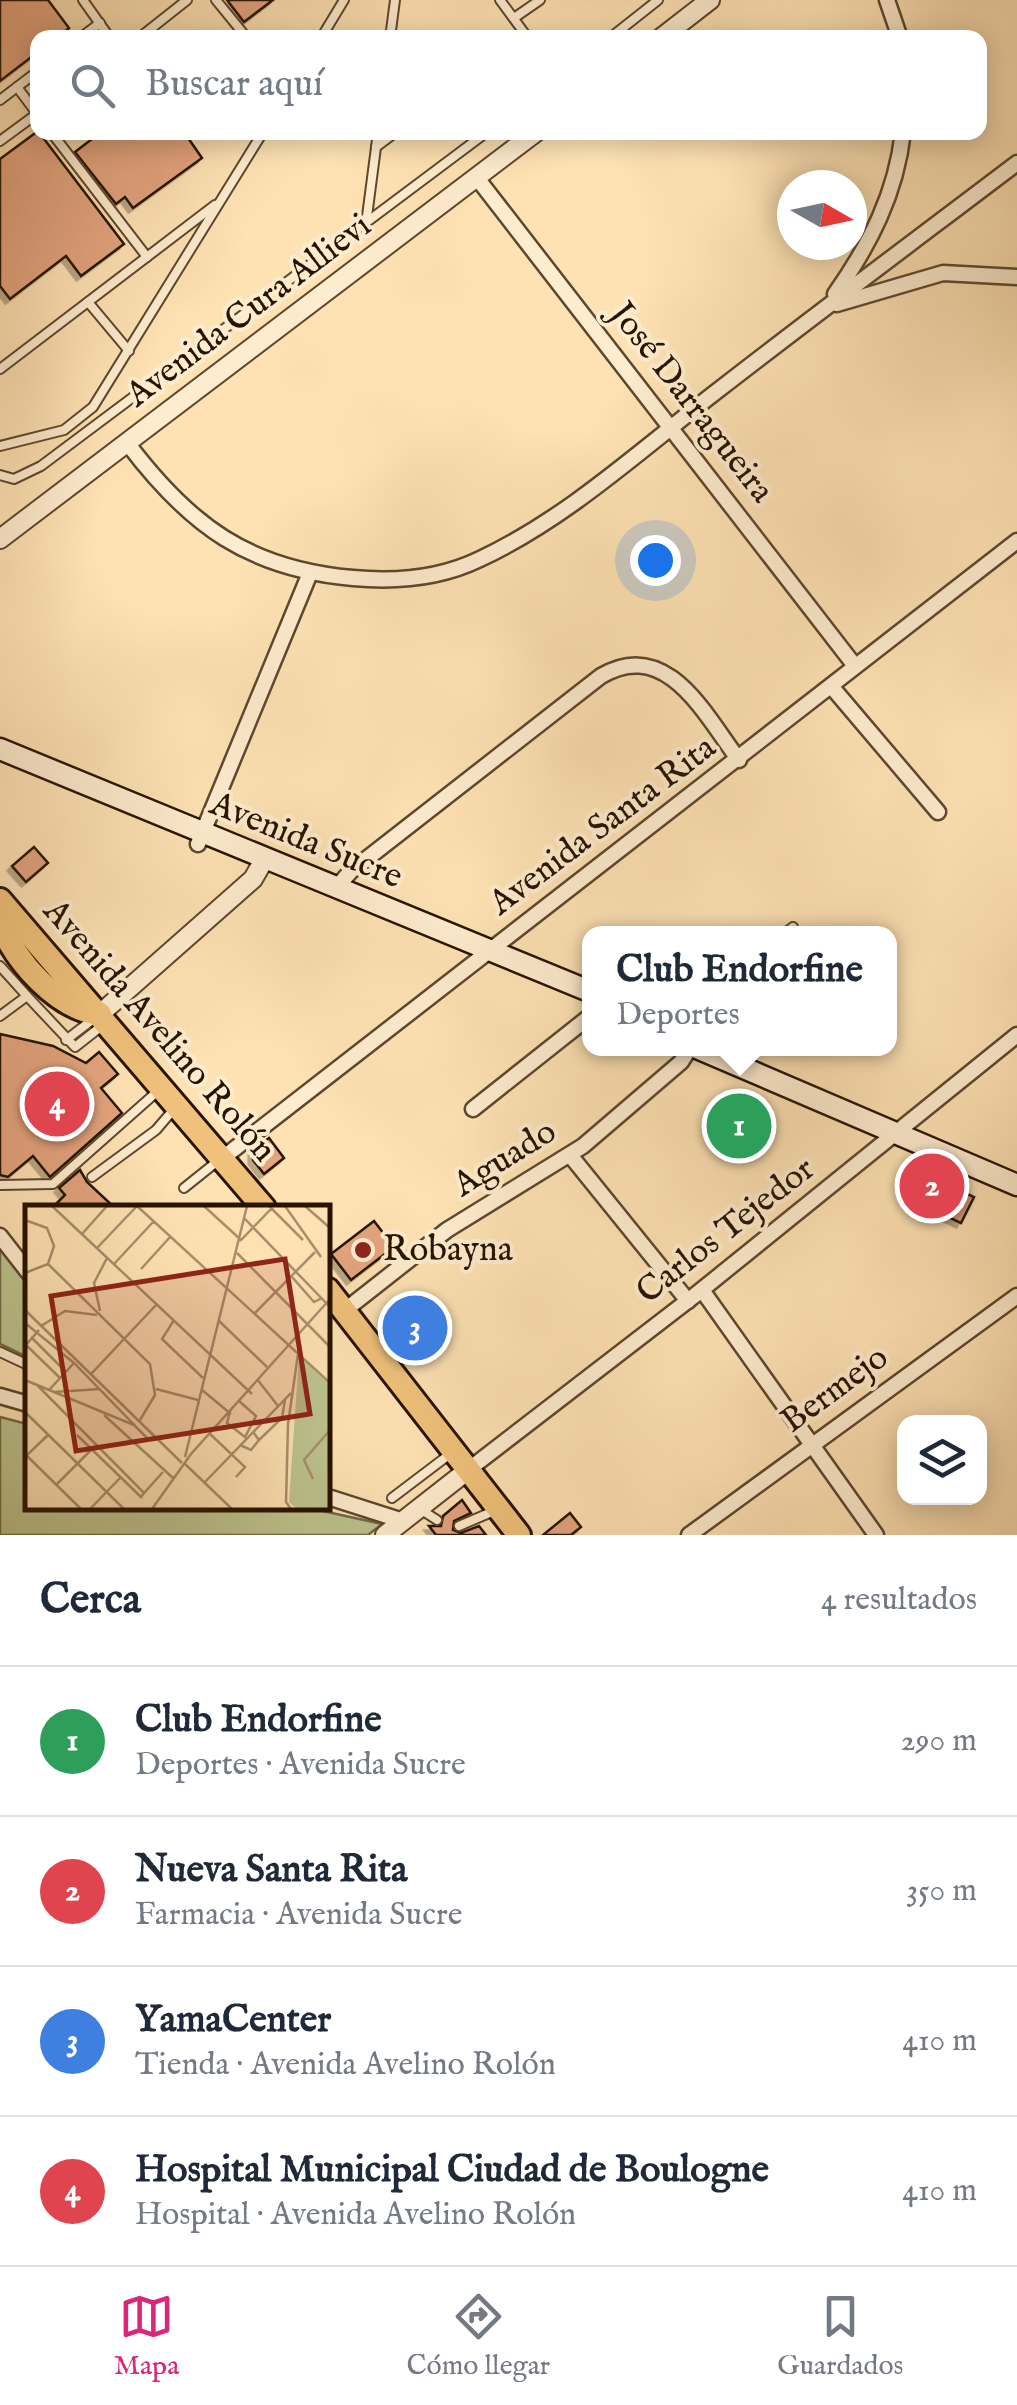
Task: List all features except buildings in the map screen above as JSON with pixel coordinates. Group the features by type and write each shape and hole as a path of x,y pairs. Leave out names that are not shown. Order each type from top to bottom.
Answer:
{"main road":[{"name":"Avenida Sucre","path":"0,748 200,839"},
{"name":"Avenida Sucre","path":"0,762 485,954 582,989"},
{"name":"Avenida Sucre","path":"262,865 336,888 582,999"},
{"name":"Avenida Avelino Rolón","path":"0,900 262,1205"},
{"path":"0,923 8,942 64,1005 103,1018"},
{"path":"714,1056 1017,1172"},
{"path":"745,1056 1017,1185"},
{"path":"333,1300 518,1535"}],"street":[{"path":"671,30 710,0"},
{"path":"887,0 897,30"},
{"name":"Avenida Cura Allievi","path":"0,539 526,140"},
{"path":"826,307 877,226 888,200 901,140"},
{"path":"128,444 171,497 212,532 252,555 310,574 365,579 421,577 478,560 563,509 1017,163"},
{"name":"José Darragueira","path":"477,178 854,666"},
{"path":"826,307 943,274 1017,277"},
{"name":"Avenida Santa Rita","path":"224,1157 1017,541"},
{"path":"200,839 310,574"},
{"path":"336,888 351,871 601,676 625,664 649,664 675,678 739,760"},
{"path":"831,686 938,812"},
{"path":"103,1018 262,865"},
{"path":"473,1109 582,1023"},
{"name":"Carlos Tejedor","path":"468,1470 702,1290 1017,1035"},
{"name":"Aguado","path":"333,1300 570,1155 687,1056"},
{"path":"570,1155 688,1301"},
{"path":"0,1236 25,1268"},
{"path":"702,1290 876,1535"},
{"name":"Bermejo","path":"690,1535 1017,1296"},
{"path":"0,1396 25,1403"},
{"path":"385,1535 468,1470"},
{"path":"330,1498 402,1521"}],"lane":[{"path":"84,0 105,30"},
{"path":"149,30 187,0"},
{"path":"216,0 240,30"},
{"path":"326,30 344,0"},
{"path":"391,30 395,0"},
{"path":"500,0 522,30"},
{"path":"514,18 540,0"},
{"path":"620,30 658,0"},
{"path":"90,30 100,22"},
{"path":"0,100 30,77"},
{"path":"18,87 30,104"},
{"path":"0,141 30,119"},
{"path":"57,140 147,257"},
{"path":"0,446 75,423 103,396 258,140"},
{"path":"366,224 377,140"},
{"path":"376,147 385,140"},
{"path":"0,475 14,478 42,466 476,140"},
{"path":"0,369 222,200"},
{"path":"88,302 129,351"},
{"path":"0,966 66,1040 78,1046 103,1018"},
{"path":"2,1012 26,996"},
{"path":"66,1040 103,1018"},
{"path":"92,1177 156,1130 169,1096"},
{"path":"0,1185 53,1184 169,1096"},
{"path":"184,1188 207,1165 224,1157"},
{"path":"0,1352 25,1363"},
{"path":"392,1498 454,1451"},
{"path":"419,1508 437,1520"},
{"path":"459,1526 498,1510"}],"green space":[{"path":"0,1247 25,1281 25,1356 0,1344"},
{"path":"0,1417 25,1423 25,1510 318,1510 382,1524 368,1535 0,1535"}],"place":[{"name":"Hospital Municipal Ciudad de Boulogne","path":"57,1104"},
{"name":"Club Endorfine","path":"739,1126"},
{"name":"Nueva Santa Rita","path":"932,1186"},
{"name":"Robayna","path":"363,1250"},
{"name":"YamaCenter","path":"415,1328"}]}
